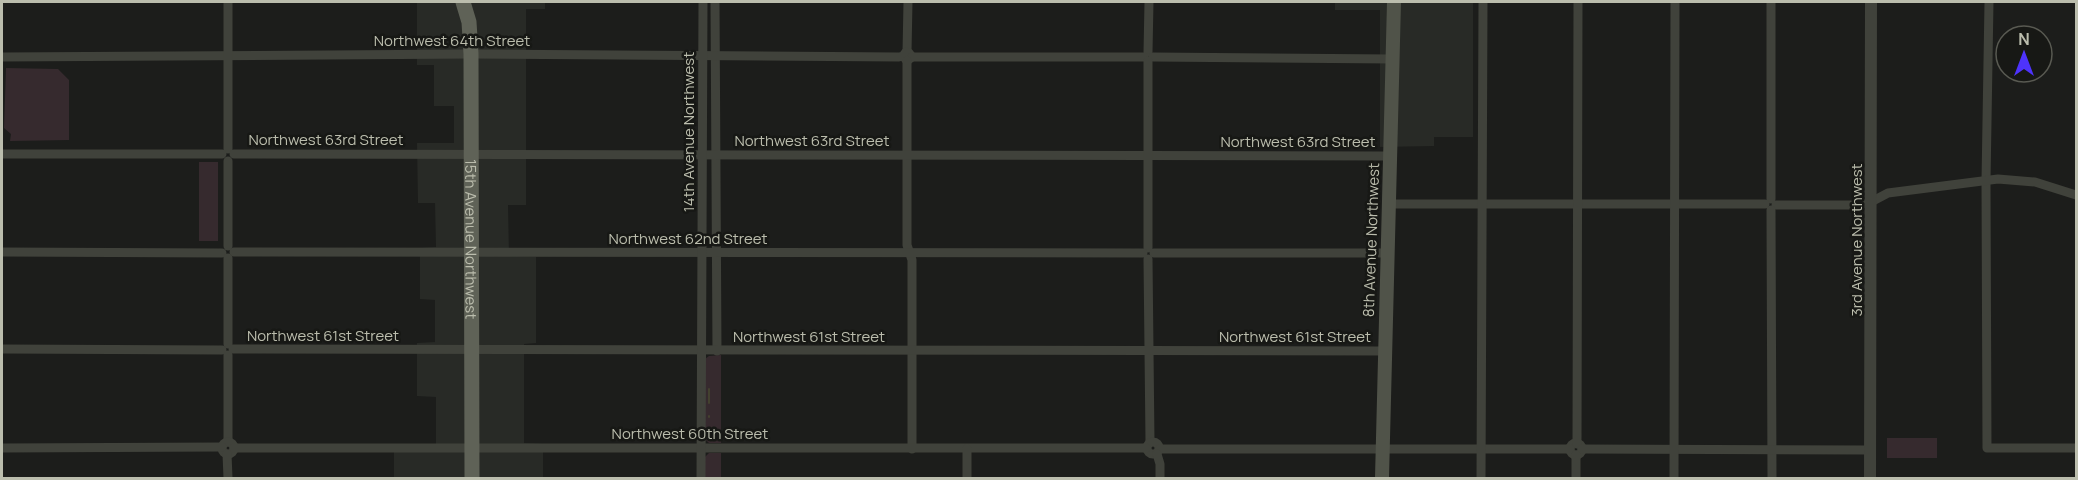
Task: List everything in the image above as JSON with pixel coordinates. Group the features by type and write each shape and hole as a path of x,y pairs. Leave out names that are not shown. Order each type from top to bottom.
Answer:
{"main road":[{"name":"15th Avenue Northwest","path":"463,2 469,22 471,49 472,478"},
{"path":"471,49 476,2"},
{"name":"8th Avenue Northwest","path":"1382,478 1394,2"}],"street":[{"path":"228,2 228,478"},
{"name":"14th Avenue Northwest","path":"701,478 703,2"},
{"name":"14th Avenue Northwest","path":"715,2 717,351"},
{"path":"908,2 907,244 912,260 912,449"},
{"path":"1149,2 1148,445 1157,443 1160,478"},
{"path":"1480,478 1483,2"},
{"path":"1576,478 1578,2"},
{"path":"1674,478 1675,2"},
{"path":"1771,2 1772,478"},
{"name":"3rd Avenue Northwest","path":"1870,478 1871,2"},
{"path":"1989,2 1986,181 1987,448 2076,448"},
{"name":"Northwest 64th Street","path":"2,57 228,57 471,49 703,57 1392,59"},
{"name":"Northwest 63rd Street","path":"2,154 1390,156"},
{"path":"1388,204 1859,205 1871,202 1888,193 2008,179 2035,182 2076,195"},
{"name":"Northwest 62nd Street","path":"2,252 1386,253"},
{"name":"Northwest 61st Street","path":"2,349 1384,351"},
{"name":"Northwest 60th Street","path":"2,448 967,449 1148,445"},
{"path":"967,449 967,478"},
{"path":"1158,451 1870,450"}],"shaded area":[{"path":"417,2 545,2 545,9 526,9 526,205 508,205 509,256 536,257 536,343 524,344 524,443 543,444 543,478 394,478 394,444 436,444 436,397 417,396 417,343 435,342 435,300 420,299 420,248 436,247 435,203 418,203 417,143 454,143 454,106 434,106 434,65 417,65"},
{"path":"1335,2 1473,2 1473,137 1434,137 1434,146 1380,147 1380,10 1335,10"},
{"path":"6,68 58,69 69,80 69,140 10,141 11,134 4,128"},
{"path":"199,162 218,162 218,241 199,241"},
{"path":"721,355 721,443 709,443 705,439 705,359 709,356"},
{"path":"1887,438 1937,438 1937,458 1887,458"},
{"path":"709,453 721,453 721,478 704,478 705,457"}],"waterway":[{"path":"709,389 709,403"}]}
